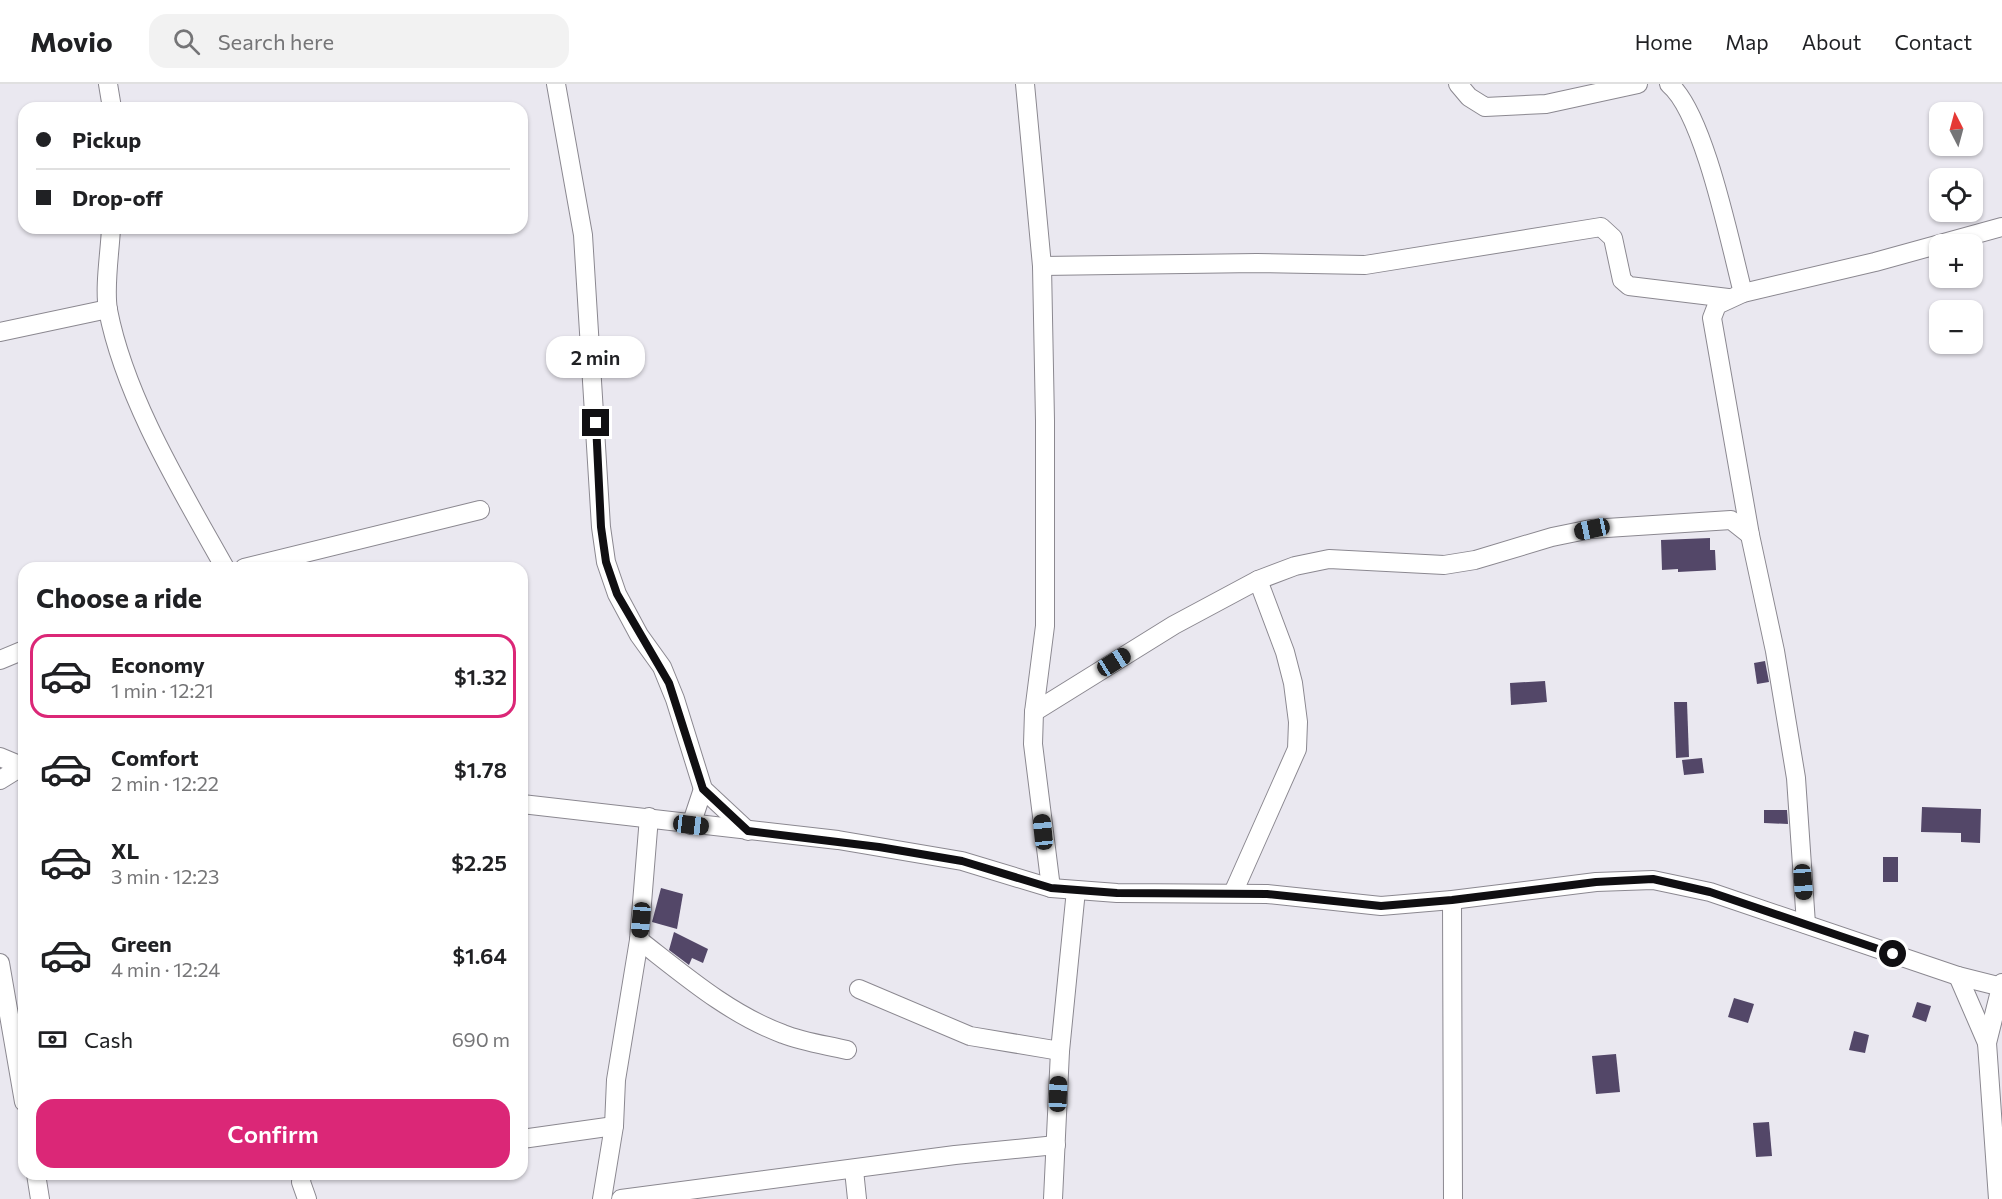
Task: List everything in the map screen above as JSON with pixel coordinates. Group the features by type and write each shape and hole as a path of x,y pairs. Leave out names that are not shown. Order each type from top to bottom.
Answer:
{"street":[{"path":"108,84 111,102"},
{"path":"556,84 583,235 601,527 606,562 617,594 639,635 662,668 675,699 703,789 748,831"},
{"path":"1025,84 1042,266 1045,626 1034,712 1033,744 1051,888"},
{"path":"1458,84 1469,97 1485,107 1546,104 1638,84"},
{"path":"1669,84 1681,94 1696,124 1736,295"},
{"path":"1042,266 1246,263 1356,266 1601,227 1613,238 1622,280 1629,286 1736,295"},
{"path":"1806,924 1796,778 1775,651 1750,535 1712,318 1718,305 1736,295 1875,262 2002,227"},
{"path":"111,234 108,309 144,414 162,453 222,562"},
{"path":"0,332 108,309"},
{"path":"1731,520 1744,501"},
{"path":"268,562 480,510"},
{"path":"1034,712 1174,625 1258,580 1295,566 1329,559 1444,565 1475,560 1552,537 1592,529 1731,520 1750,535"},
{"path":"1233,893 1297,749 1298,722 1293,683 1285,652 1258,580"},
{"path":"0,660 18,652"},
{"path":"0,757 18,765"},
{"path":"0,780 18,770"},
{"path":"691,825 703,789"},
{"path":"528,805 838,840 962,861 1051,888 1076,890 1117,893 1233,893 1381,906 1452,900 1596,882 1653,879 1710,892 1958,976 2002,985 1987,1043 1998,1199"},
{"path":"602,1199 614,1126 616,1080 639,940 649,817"},
{"path":"1053,1199 1060,1051 1076,890"},
{"path":"1452,900 1453,1199"},
{"path":"639,940 708,995 747,1016 783,1035 847,1050"},
{"path":"0,963 18,1067"},
{"path":"1958,976 1987,1043"},
{"path":"859,990 960,1033 1060,1051"},
{"path":"528,1138 614,1126"},
{"path":"621,1199 955,1155 1056,1145"},
{"path":"854,1170 857,1199"},
{"path":"37,1180 40,1199"},
{"path":"301,1180 307,1199"}],"building":[{"path":"1710,538 1710,550 1715,550 1716,570 1678,572 1678,569 1662,570 1661,540"},
{"path":"1765,661 1769,682 1757,684 1754,663"},
{"path":"1545,681 1547,702 1511,705 1510,683"},
{"path":"1674,702 1687,702 1689,757 1676,758"},
{"path":"1702,758 1704,773 1684,775 1682,760"},
{"path":"1922,807 1981,809 1980,843 1961,842 1961,833 1921,832"},
{"path":"1764,810 1787,810 1788,824 1764,823"},
{"path":"1883,857 1898,857 1898,882 1883,882"},
{"path":"661,888 683,894 677,929 652,922"},
{"path":"674,932 708,949 703,963 692,958 689,965 669,950"},
{"path":"1734,998 1754,1004 1748,1023 1728,1017"},
{"path":"1917,1002 1931,1006 1926,1022 1912,1017"},
{"path":"1854,1031 1869,1035 1865,1053 1849,1050"},
{"path":"1616,1054 1620,1092 1596,1094 1592,1056"},
{"path":"1769,1122 1772,1156 1756,1157 1753,1123"}],"route":[{"path":"596,423 601,527 606,562 617,594 669,683 703,789 748,831 838,840 962,861 1031,880 1051,888 1117,893 1267,894 1381,906 1452,900 1596,882 1653,879 1710,892 1893,954"}]}
